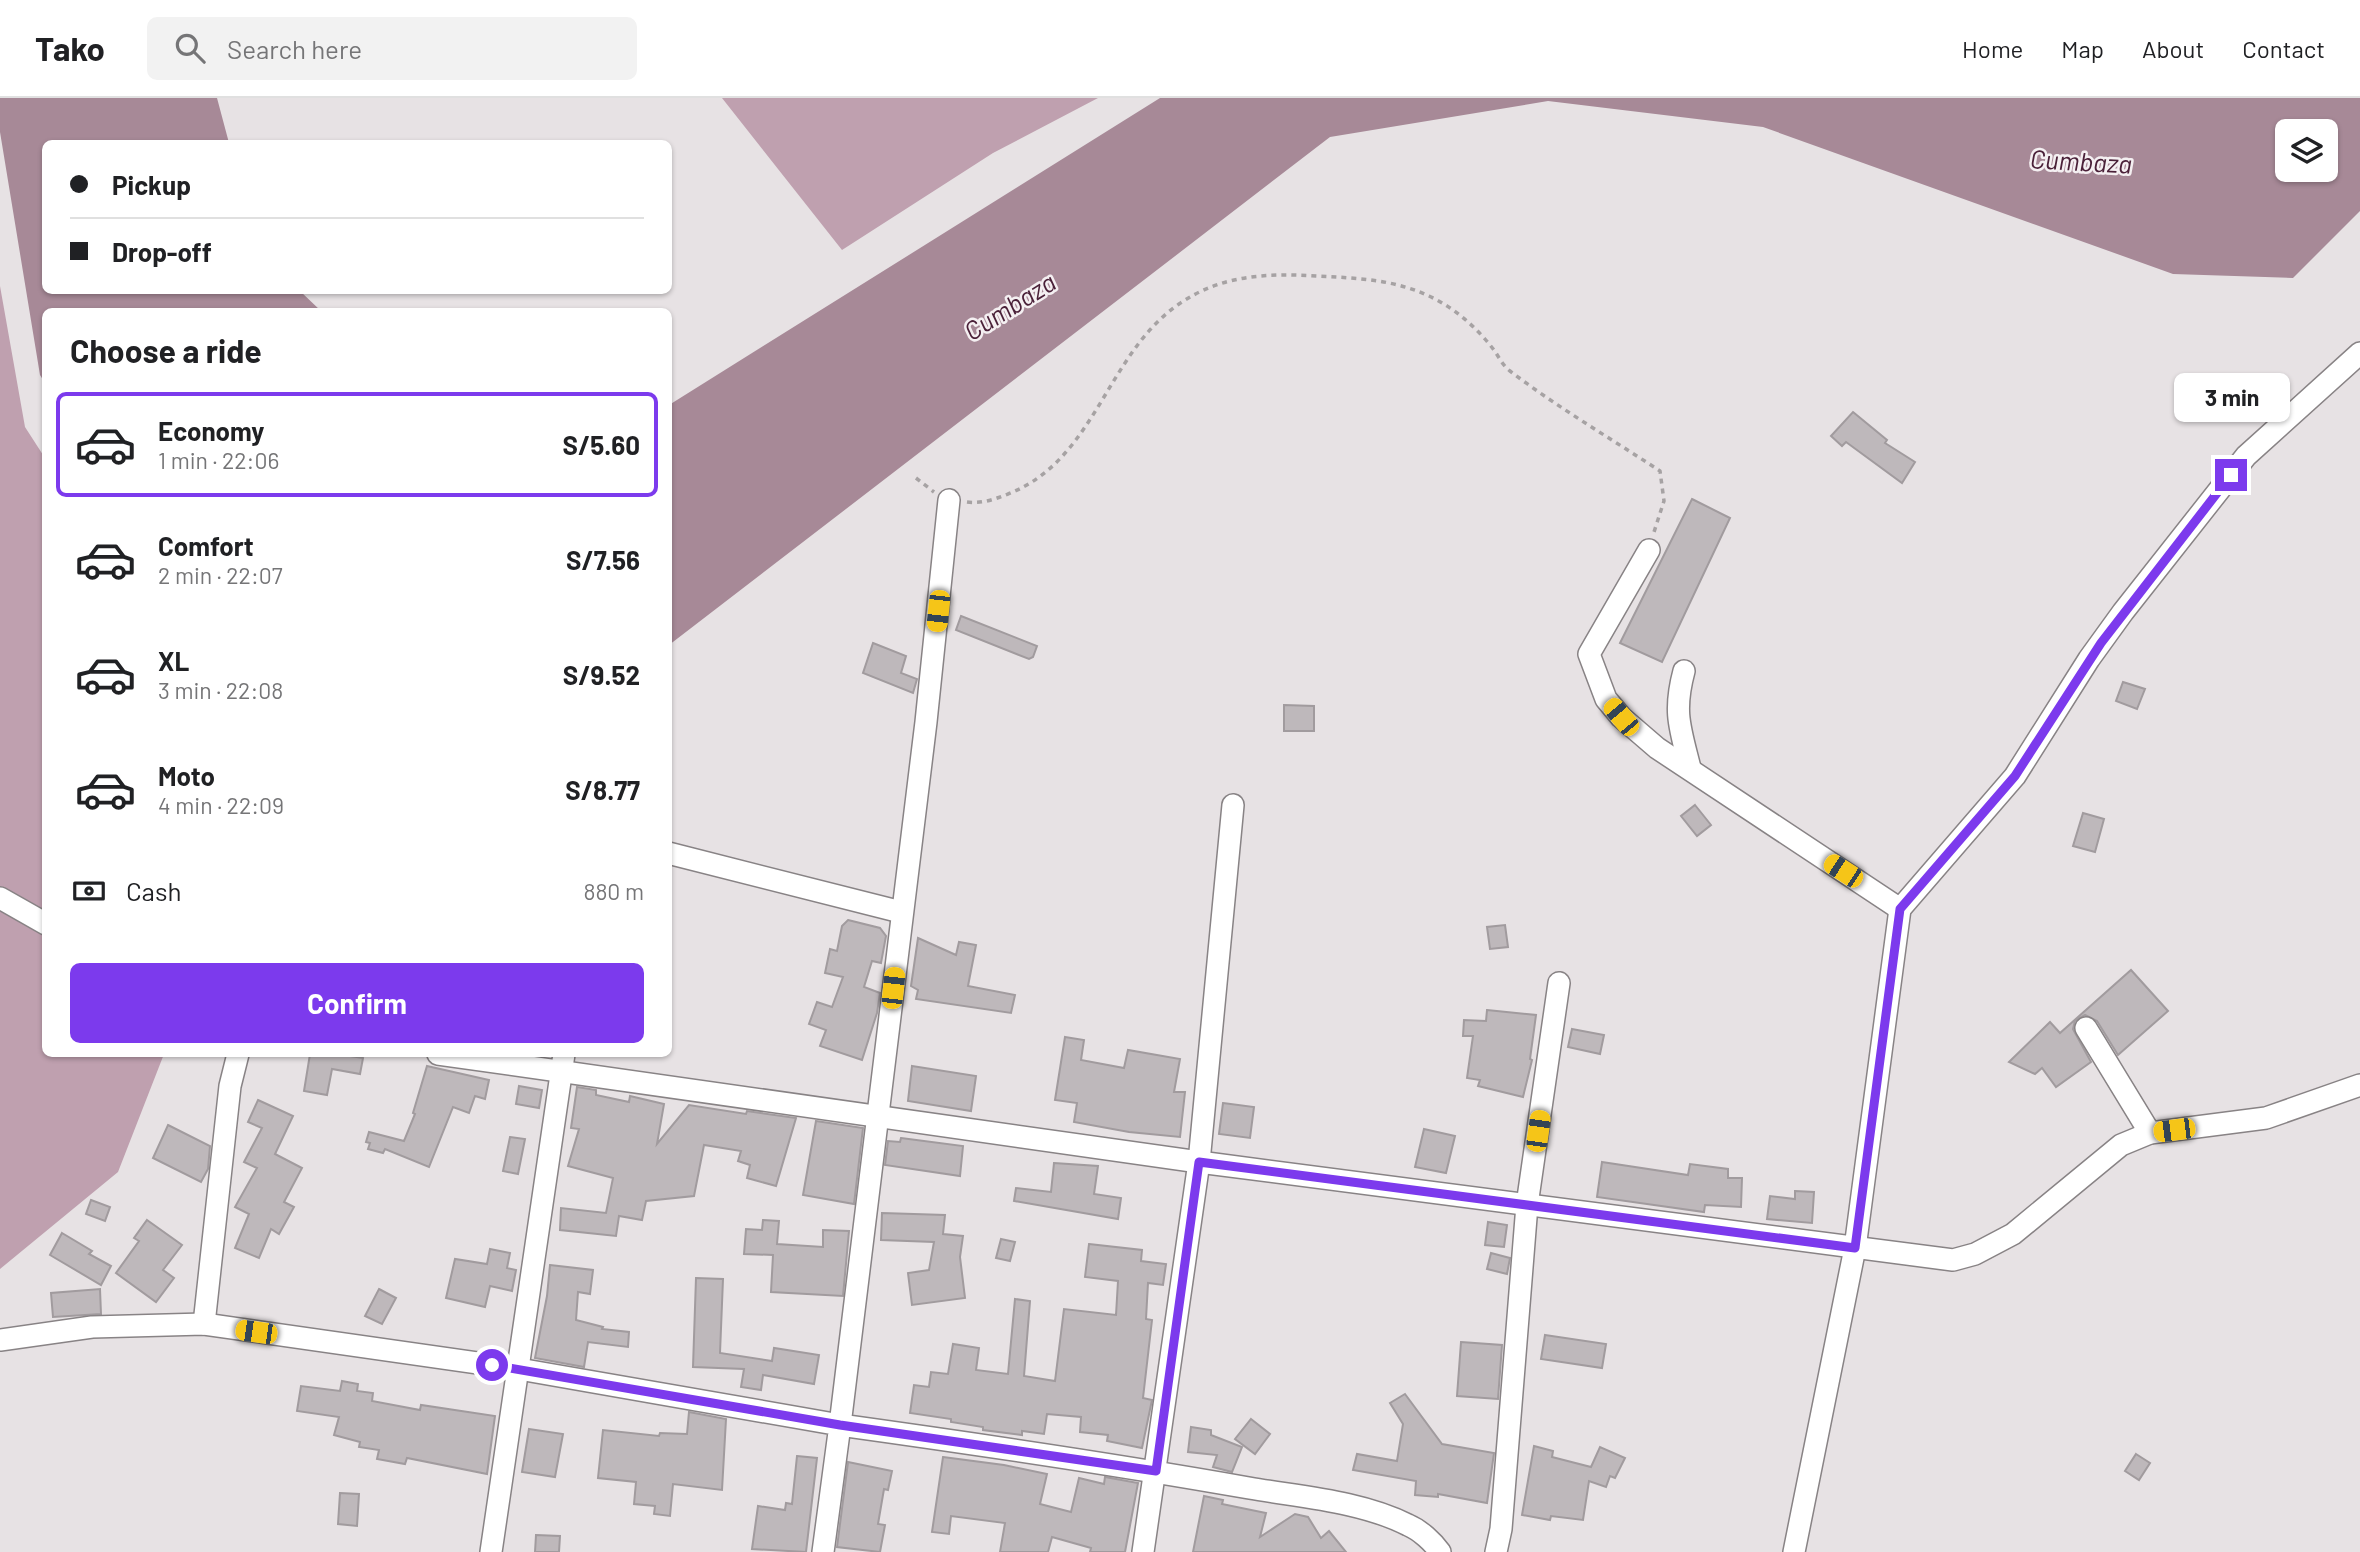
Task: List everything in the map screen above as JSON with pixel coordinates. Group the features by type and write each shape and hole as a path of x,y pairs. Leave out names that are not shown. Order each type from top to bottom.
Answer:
{"street":[{"path":"1794,1552 1855,1248 1900,909 2015,776 2103,640 2246,456 2360,354"},
{"path":"822,1552 879,1115 901,912 926,722 949,500"},
{"path":"1648,550 1590,654 1606,699 1621,717 1657,748 1900,909"},
{"path":"1684,671 1676,700 1678,722 1690,768"},
{"path":"1143,1552 1199,1162 1233,805"},
{"path":"672,854 901,912"},
{"path":"0,898 42,922"},
{"path":"1496,1552 1503,1515 1527,1205 1559,983"},
{"path":"2086,1028 2150,1133"},
{"path":"204,1324 230,1086 237,1057"},
{"path":"484,1057 562,1062 879,1115 1199,1162 1953,1261 1975,1254 2013,1234 2121,1145 2150,1133 2266,1118 2360,1085"},
{"path":"491,1552 562,1062"},
{"path":"0,1340 92,1326 204,1324 519,1369 840,1425 1156,1471 1370,1511 1409,1525 1440,1552"}],"path":[{"path":"916,478 949,500 973,503 996,498 1031,483 1073,446 1139,341 1165,314 1199,292 1219,283 1261,274 1355,278 1394,283 1431,297 1448,307 1481,334 1507,369 1660,471 1664,501 1648,550"}],"shaded area":[{"path":"722,98 1098,98 993,153 842,250"},
{"path":"0,286 25,427 42,453 42,1057 163,1057 118,1172 0,1269"}],"water":[{"path":"0,98 217,98 228,140 42,140 42,294 303,294 318,308 42,308 42,378 0,132"},
{"name":"Cumbaza","path":"1160,98 2360,98 2360,211 2293,278 2173,274 1763,127 1548,101 1330,137 672,643 672,403"}],"building":[{"path":"1853,412 1887,440 1885,443 1915,462 1902,483 1846,442 1842,446 1831,436"},
{"path":"1692,499 1730,518 1662,662 1620,643"},
{"path":"961,616 1037,646 1033,657 1029,659 956,630"},
{"path":"873,643 906,656 901,673 917,679 913,693 863,673"},
{"path":"2123,682 2145,689 2137,709 2116,701"},
{"path":"1284,705 1314,706 1314,731 1284,731"},
{"path":"1695,805 1711,825 1697,836 1681,816"},
{"path":"2083,813 2104,819 2095,852 2073,846"},
{"path":"848,920 880,928 886,936 881,963 872,961 864,987 880,993 877,1013 862,1060 820,1046 826,1030 809,1024 817,1002 832,1007 843,977 825,973 830,949 837,951 842,926"},
{"path":"1505,925 1508,947 1490,949 1487,927"},
{"path":"918,938 956,955 959,942 976,945 968,986 1015,995 1011,1013 916,999 918,990 911,986"},
{"path":"2131,970 2168,1011 2118,1055 2097,1021 2085,1015 2075,1021 2073,1029 2091,1062 2056,1087 2042,1068 2035,1074 2009,1062 2050,1022 2060,1033"},
{"path":"1487,1010 1536,1015 1532,1060 1523,1097 1478,1086 1480,1080 1467,1078 1473,1036 1463,1036 1464,1020 1486,1021"},
{"path":"1572,1029 1604,1035 1600,1054 1568,1047"},
{"path":"1065,1037 1084,1040 1081,1060 1124,1068 1128,1050 1180,1059 1174,1092 1185,1092 1180,1137 1129,1132 1074,1122 1077,1103 1055,1100"},
{"path":"310,1057 363,1058 360,1074 332,1069 327,1095 304,1091"},
{"path":"427,1066 489,1080 485,1099 475,1096 469,1113 453,1107 429,1167 385,1149 383,1153 368,1149 370,1143 366,1142 369,1132 404,1141 415,1114 413,1113"},
{"path":"912,1066 976,1076 971,1111 908,1101"},
{"path":"519,1086 542,1090 539,1108 516,1104"},
{"path":"577,1087 596,1090 596,1095 629,1102 630,1096 664,1104 657,1144 689,1105 796,1118 776,1186 747,1178 750,1165 738,1161 741,1151 704,1145 694,1196 646,1201 642,1220 619,1216 616,1236 560,1230 561,1208 606,1213 613,1178 568,1166 579,1129 571,1128"},
{"path":"258,1100 293,1116 275,1154 302,1168 284,1202 294,1207 279,1234 271,1229 259,1258 235,1248 249,1214 235,1207 257,1168 244,1162 262,1128 248,1122"},
{"path":"1223,1103 1254,1107 1250,1138 1219,1134"},
{"path":"816,1121 863,1128 854,1204 803,1195"},
{"path":"168,1125 210,1146 208,1169 201,1182 153,1158"},
{"path":"1424,1129 1455,1136 1446,1173 1415,1167"},
{"path":"510,1137 525,1139 518,1174 503,1171"},
{"path":"901,1138 963,1146 960,1176 885,1165 888,1141 900,1142"},
{"path":"1602,1162 1688,1175 1690,1164 1728,1169 1728,1178 1742,1178 1741,1207 1705,1205 1704,1212 1597,1197"},
{"path":"1054,1163 1098,1166 1094,1194 1121,1198 1118,1219 1014,1201 1016,1188 1051,1192"},
{"path":"1795,1191 1814,1192 1812,1223 1767,1219 1770,1196 1795,1199"},
{"path":"91,1200 110,1207 105,1221 86,1214"},
{"path":"882,1213 945,1215 943,1234 963,1236 960,1257 965,1298 912,1305 908,1273 929,1270 934,1242 881,1240"},
{"path":"147,1220 182,1245 163,1270 174,1278 156,1302 116,1273 139,1241 134,1238"},
{"path":"763,1220 779,1221 777,1244 823,1247 823,1230 849,1231 843,1296 771,1292 773,1255 744,1254 746,1229 762,1230"},
{"path":"1488,1222 1507,1225 1504,1247 1485,1245"},
{"path":"62,1233 92,1251 89,1254 111,1266 101,1285 50,1255"},
{"path":"1001,1239 1015,1242 1010,1261 996,1258"},
{"path":"1089,1244 1142,1250 1141,1261 1166,1264 1163,1285 1148,1283 1146,1319 1152,1320 1143,1398 1152,1400 1142,1448 1107,1441 1108,1435 1080,1432 1081,1417 1047,1414 1044,1434 1022,1431 1022,1435 983,1430 983,1427 951,1422 951,1419 910,1413 914,1385 929,1387 931,1372 948,1374 953,1344 979,1348 976,1370 1008,1374 1015,1299 1030,1301 1024,1376 1055,1381 1064,1309 1116,1315 1118,1281 1085,1277"},
{"path":"490,1249 510,1253 507,1268 516,1270 512,1291 490,1286 485,1307 446,1298 455,1259 487,1264"},
{"path":"1491,1253 1510,1258 1507,1274 1487,1269"},
{"path":"550,1265 593,1270 590,1294 578,1292 576,1320 603,1327 602,1329 629,1332 628,1347 588,1342 584,1367 535,1358"},
{"path":"696,1278 723,1279 720,1353 772,1361 774,1348 819,1355 814,1384 763,1375 761,1390 741,1387 744,1369 693,1367"},
{"path":"100,1289 101,1314 53,1317 51,1293"},
{"path":"379,1289 396,1298 382,1324 365,1316"},
{"path":"1545,1335 1606,1344 1602,1368 1541,1359"},
{"path":"1461,1342 1502,1345 1498,1399 1457,1396"},
{"path":"342,1381 358,1384 357,1391 373,1393 372,1401 420,1410 421,1405 495,1416 487,1474 407,1458 405,1464 377,1459 379,1450 359,1447 360,1442 334,1435 339,1417 297,1411 301,1386 340,1391"},
{"path":"1405,1394 1442,1444 1494,1453 1487,1503 1438,1494 1438,1497 1415,1495 1416,1481 1353,1470 1357,1454 1397,1461 1403,1424 1390,1403"},
{"path":"689,1412 726,1419 722,1490 673,1484 670,1516 654,1514 655,1506 634,1504 636,1482 598,1478 603,1430 659,1436 660,1433 687,1434"},
{"path":"1251,1419 1270,1434 1255,1454 1235,1439"},
{"path":"1191,1427 1211,1430 1211,1435 1242,1447 1232,1472 1213,1467 1217,1455 1188,1452"},
{"path":"529,1429 563,1434 555,1477 522,1472"},
{"path":"1534,1446 1553,1451 1552,1457 1591,1467 1600,1447 1625,1458 1615,1478 1610,1476 1606,1487 1589,1481 1583,1520 1551,1516 1550,1520 1522,1515"},
{"path":"2136,1454 2150,1463 2139,1480 2125,1471"},
{"path":"797,1456 817,1458 806,1552 752,1549 758,1506 785,1510 786,1503 792,1504"},
{"path":"943,1457 1047,1474 1040,1504 1071,1512 1079,1478 1104,1484 1105,1477 1138,1483 1125,1552 1090,1552 1091,1548 1052,1537 1048,1552 1000,1552 1005,1523 951,1516 949,1534 932,1532"},
{"path":"848,1462 892,1471 888,1490 884,1489 878,1524 885,1525 880,1552 837,1547"},
{"path":"340,1493 359,1494 357,1526 338,1524"},
{"path":"1204,1496 1223,1500 1222,1504 1266,1513 1260,1537 1295,1514 1308,1517 1321,1538 1329,1531 1346,1552 1193,1552"},
{"path":"536,1535 560,1536 559,1552 535,1552"}],"route":[{"path":"492,1365 840,1425 1156,1471 1199,1162 1855,1248 1900,909 2015,776 2089,659 2231,475"}]}
